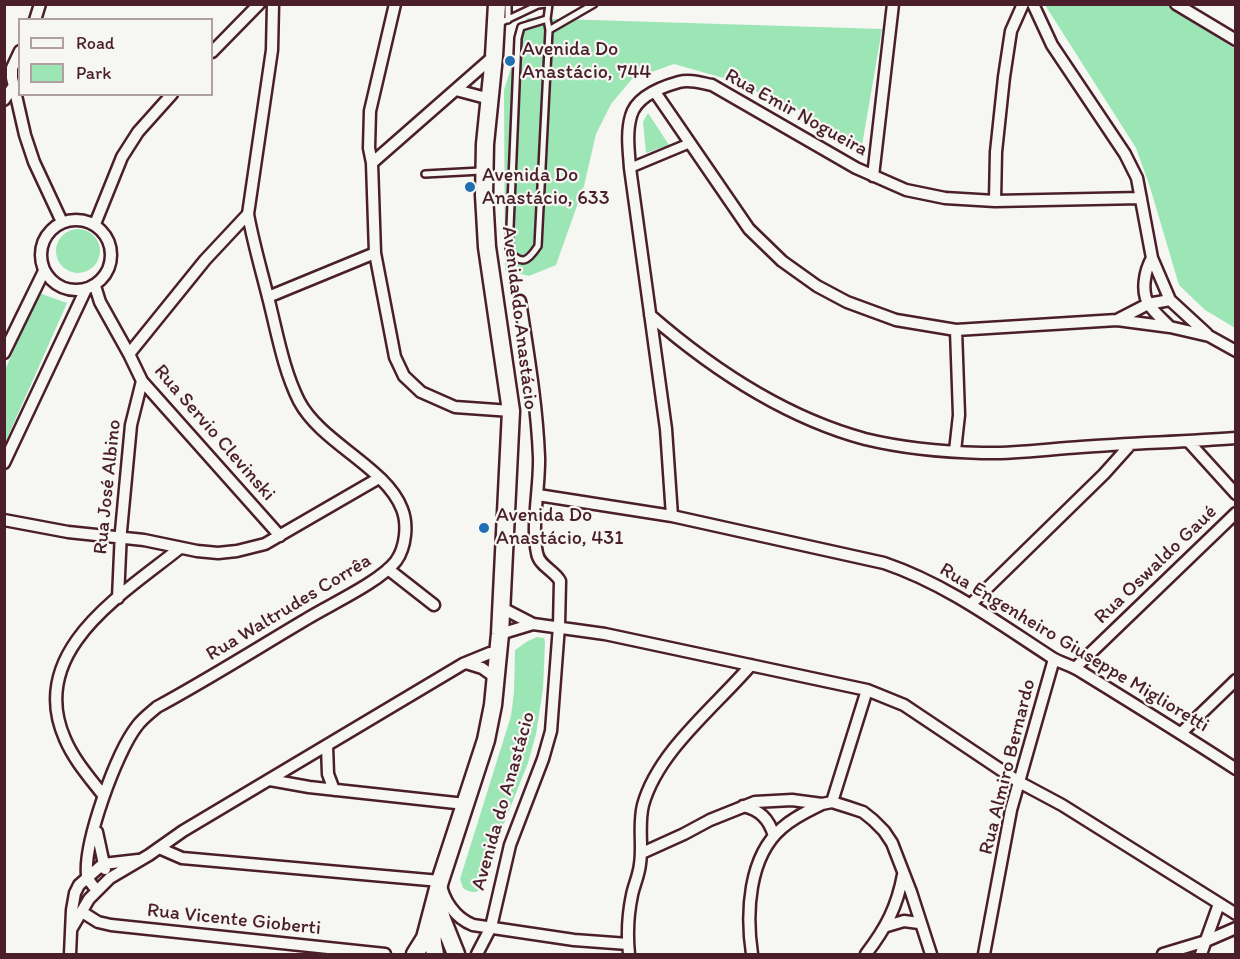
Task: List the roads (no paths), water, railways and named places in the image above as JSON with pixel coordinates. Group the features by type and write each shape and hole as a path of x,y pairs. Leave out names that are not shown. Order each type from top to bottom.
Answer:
{"main road":[{"name":"Avenida do Anastácio","path":"416,954 424,946 438,889 490,724 500,634 511,411 487,247 485,170 485,144 494,56 502,22 497,4"},
{"path":"438,889 442,919 456,954"},
{"path":"432,916 435,954"}],"street":[{"path":"214,46 259,4"},
{"path":"129,354 206,260 248,214 272,50 273,4"},
{"path":"395,4 370,111 369,148 372,163 375,253 395,357 404,376 421,392 455,407 511,411"},
{"path":"873,176 893,4"},
{"path":"995,201 996,152 1004,77 1011,31 1023,4"},
{"path":"1033,4 1052,45 1125,153 1137,178 1152,258 1170,300 1209,336 1236,351"},
{"path":"1176,4 1190,8 1236,40"},
{"path":"18,54 8,69 25,135 34,162 62,222"},
{"path":"372,163 494,56"},
{"name":"Rua Emir Nogueira","path":"672,516 666,429 630,168 629,128 631,114 638,101 680,82 696,81 712,86 856,168 906,190 945,198 995,201 1141,198"},
{"path":"4,100 13,87"},
{"path":"456,90 490,99"},
{"path":"655,92 749,229 782,261 817,286 847,302 896,320 956,330 1117,320 1170,327 1209,336"},
{"path":"95,224 122,157 138,132 170,96"},
{"path":"630,168 690,143"},
{"name":"Rua Waltrudes Corrêa","path":"87,876 90,850 103,795 135,728 157,707 354,592 388,569 404,548 405,531 402,509 393,494 379,478 318,427 300,403 290,379 248,214"},
{"path":"4,463 90,287 105,276 112,262 112,248 106,234 95,224 73,219 62,222 50,230 42,243 40,257 44,271 55,283 69,290 90,287"},
{"path":"268,297 375,253"},
{"path":"1152,258 1147,267 1145,283 1148,304 1170,327"},
{"path":"4,353 44,271"},
{"name":"Rua Servio Clevinski","path":"90,287 142,381 280,536"},
{"path":"1117,320 1148,304 1170,300"},
{"name":"Avenida do Anastácio","path":"477,954 491,927 510,845 543,759 551,731 559,626 560,581 540,561 537,553 537,425 520,302"},
{"path":"650,315 684,345 726,373 807,419 865,439 918,448 992,453 1236,438"},
{"path":"955,451 959,416 956,330"},
{"name":"Rua José Albino","path":"118,598 120,538 132,425 142,381"},
{"path":"1188,441 1236,494"},
{"path":"972,603 1104,474 1130,445"},
{"path":"4,520 218,553 249,550 266,544 379,478"},
{"name":"Rua Engenheiro Giuseppe Miglioretti","path":"538,495 672,516 884,562 911,572 972,603 1054,659 1075,668 1236,769"},
{"name":"Rua Oswaldo Gaué","path":"1075,668 1236,513"},
{"path":"103,795 80,766 64,736 59,718 57,690 59,674 66,655 81,632 118,598 180,548"},
{"path":"388,569 434,605"},
{"path":"502,608 533,624"},
{"path":"500,634 533,624 559,626 867,690 904,705 1019,782 1070,810 1236,914"},
{"path":"72,928 89,899 110,878 141,860 173,837 466,663 490,653 498,653"},
{"name":"Rua Almiro Bernardo","path":"984,954 1011,810 1054,659"},
{"path":"466,663 482,668 496,678"},
{"path":"491,927 628,949 632,894 642,853 643,806 658,771 684,738 751,665"},
{"path":"1181,733 1236,680"},
{"path":"752,954 749,926 752,890 758,867 774,836 781,828 795,818 827,803 867,690"},
{"path":"327,746 328,774 334,790"},
{"path":"270,780 334,790 465,804"},
{"path":"642,853 742,806 763,800 827,803 863,812 879,825 892,843 931,954"},
{"path":"742,806 754,809 761,814 772,828 774,836"},
{"name":"Rua Waltrudes Corrêa","path":"70,954 75,893 87,876 103,864 96,826"},
{"path":"159,848 182,858 438,889"},
{"path":"110,878 103,864 141,860"},
{"path":"866,954 887,926 894,910 903,875"},
{"path":"87,876 97,890"},
{"name":"Avenida do Anastácio","path":"438,889 461,921 491,927"},
{"path":"1201,954 1219,904"},
{"name":"Rua Vicente Gioberti","path":"82,912 98,922 130,928 385,954"},
{"path":"887,926 903,921 920,923"},
{"path":"1163,954 1206,941 1236,928"}],"lane":[{"path":"502,22 508,4"},
{"path":"502,22 537,5 547,4 549,30 538,246 532,256 522,261 516,260 509,251 518,38 521,27 547,19"},
{"path":"549,30 594,4"},
{"path":"425,174 485,170"}],"place":[{"name":"Avenida Do Anastácio, 744","path":"510,61"},
{"name":"Avenida Do Anastácio, 633","path":"470,187"},
{"name":"Avenida Do Anastácio, 431","path":"484,528"}]}
